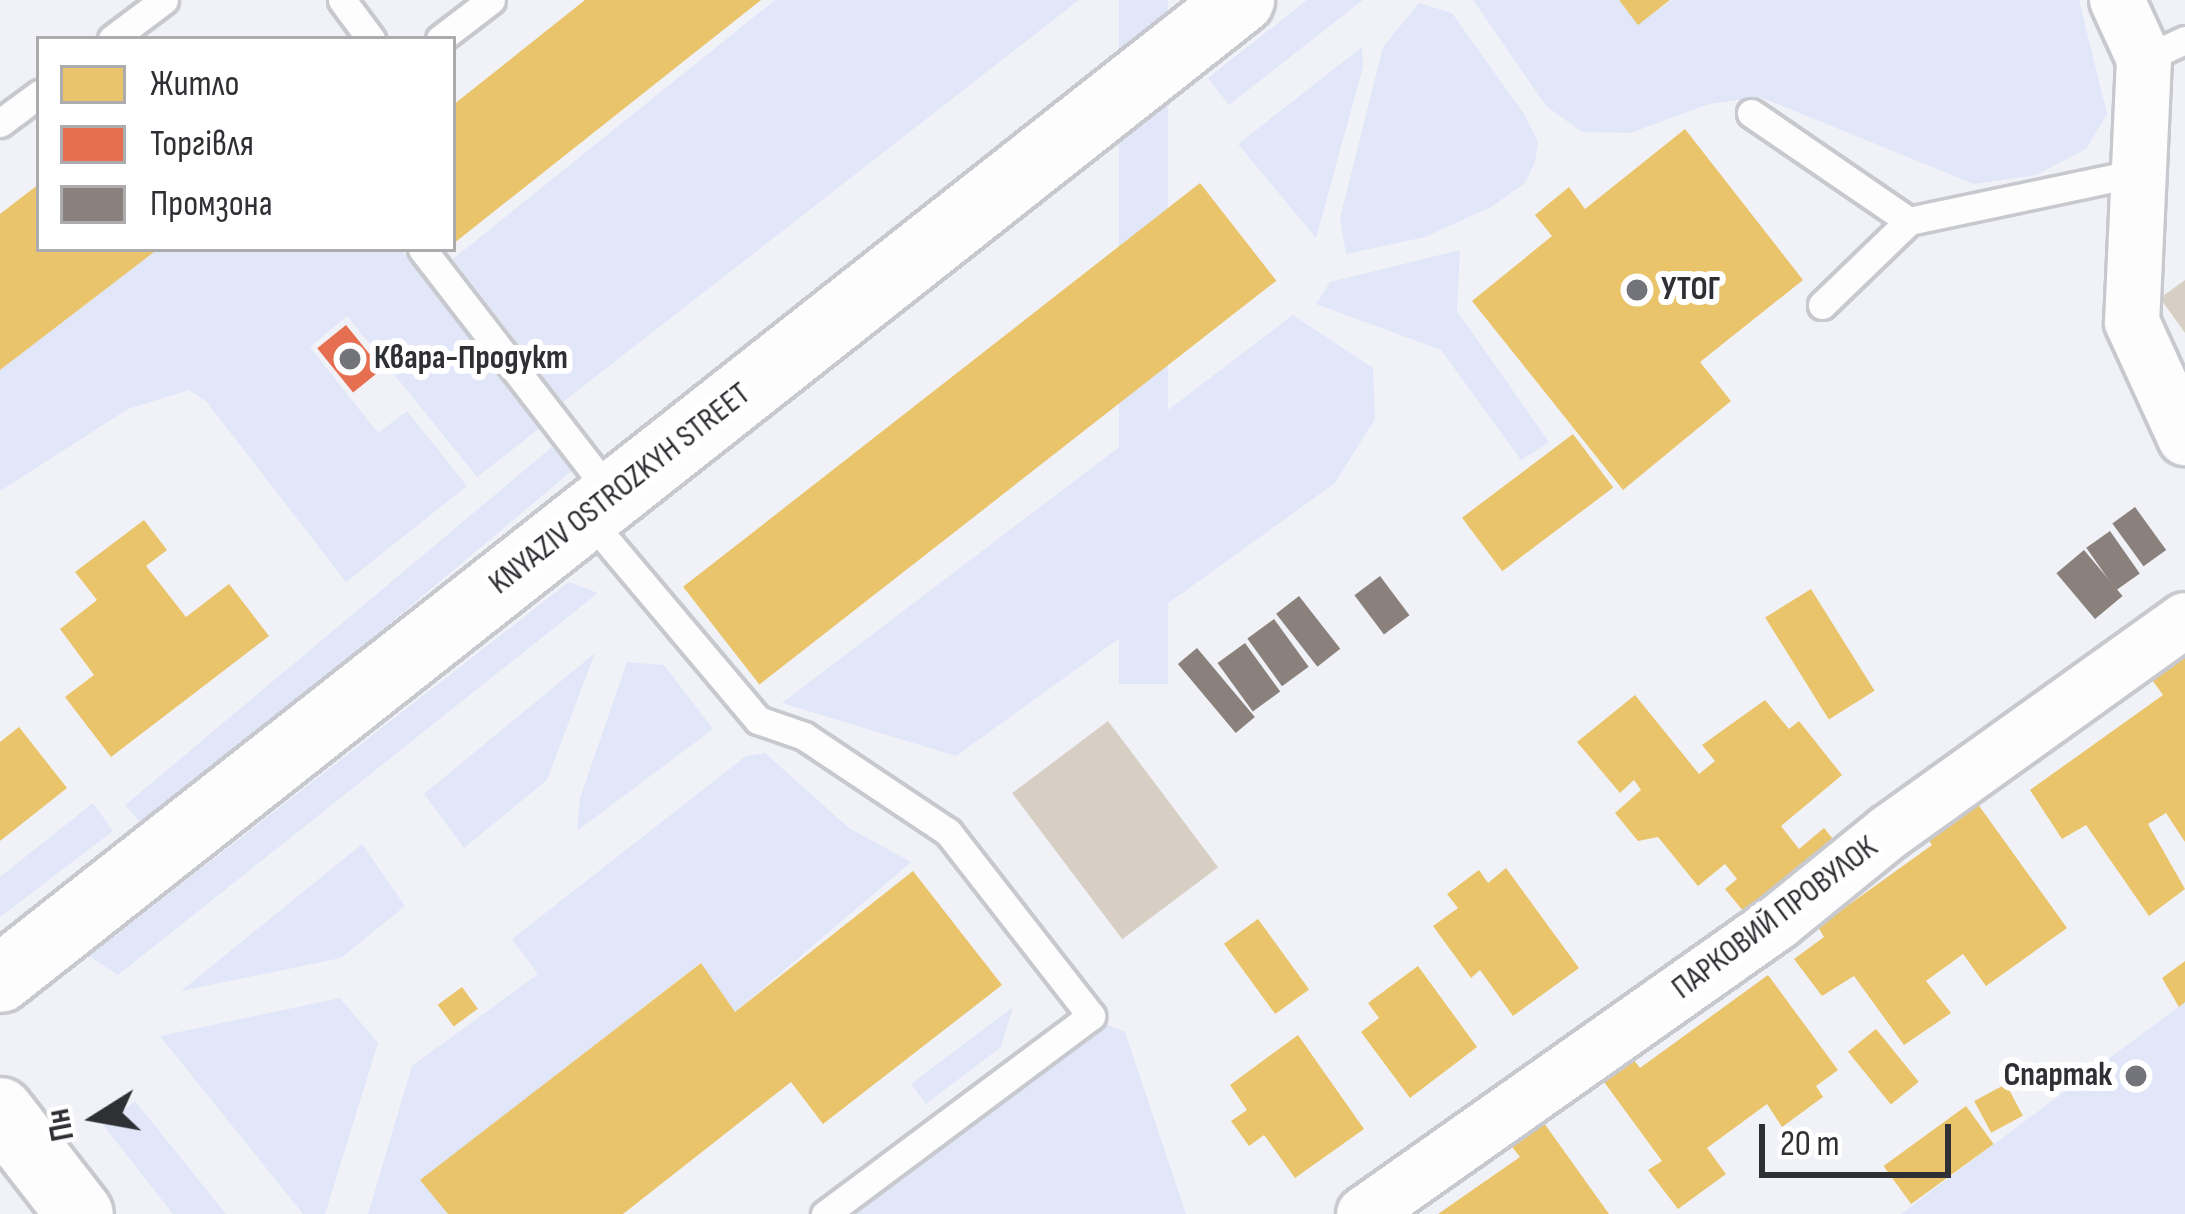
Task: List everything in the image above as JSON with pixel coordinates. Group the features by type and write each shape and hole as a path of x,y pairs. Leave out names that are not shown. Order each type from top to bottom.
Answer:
{"street":[{"name":"KNYAZIV OSTROZKYH STREET","path":"0,979 1241,0"},
{"path":"2117,0 2165,50 2141,172 2132,322 2182,429"},
{"name":"ПАРКОВИЙ ПРОВУЛОК","path":"1364,1214 1777,923 1889,832 2185,620"},
{"path":"0,1111 80,1214"},
{"path":"0,1180 27,1214"}],"lane":[{"path":"116,36 164,0"},
{"path":"342,0 369,36"},
{"path":"444,36 491,0"},
{"path":"0,123 36,96"},
{"path":"1750,113 1909,221"},
{"path":"1822,305 1909,221 2141,172"},
{"path":"424,252 599,506 758,720 804,736 948,832 1091,1016 825,1214"}],"shaded area":[{"path":"775,0 1079,0 563,402 453,259"},
{"path":"1119,0 1168,0 1168,684 1119,684"},
{"path":"1307,0 1363,0 1229,105 1208,78"},
{"path":"1473,0 1619,0 1638,24 1672,0 2079,0 2107,114 2086,149 2036,175 1974,184 1760,97 1709,104 1630,133 1582,132 1546,106"},
{"path":"1419,3 1452,13 1524,114 1538,142 1535,162 1525,183 1491,207 1425,237 1346,254 1340,218 1383,47"},
{"path":"1362,47 1363,67 1316,238 1238,144"},
{"path":"1460,250 1457,311 1549,442 1521,460 1441,350 1316,304 1330,282"},
{"path":"154,252 402,252 540,428 477,477 347,316 310,347 378,433 407,411 467,486 346,582 206,401 189,390 128,409 0,491 0,370"},
{"path":"1293,315 1373,368 1375,419 1335,483 956,756 782,703"},
{"path":"552,447 572,471 145,829 125,805"},
{"path":"569,582 598,593 118,975 89,956"},
{"path":"595,653 547,780 464,848 424,794"},
{"path":"627,662 664,665 713,729 577,831 580,798"},
{"path":"765,753 849,828 911,862 735,1012 700,963 421,1180 448,1214 368,1214 412,1066 538,974 512,939 746,756"},
{"path":"93,803 113,831 0,917 0,877"},
{"path":"362,844 405,906 341,958 181,991"},
{"path":"340,998 378,1043 325,1214 303,1214 160,1036"},
{"name":"Спартак","path":"2185,1002 2185,1214 1901,1214 1994,1144"},
{"path":"1013,1007 1001,1047 926,1104 911,1084"},
{"path":"1101,1022 1125,1032 1186,1214 850,1214"},
{"path":"135,1101 226,1214 173,1214 104,1126"}],"building: Житло":[{"path":"585,0 761,0 456,242 456,103"},
{"path":"1619,0 1670,0 1638,25"},
{"name":"УТОГ","path":"1685,129 1803,280 1700,362 1731,401 1623,490 1472,301 1552,236 1535,215 1569,187 1585,209"},
{"path":"1200,183 1276,281 759,685 683,587"},
{"path":"36,186 36,252 154,252 0,370 0,214"},
{"path":"1573,434 1613,488 1502,571 1462,518"},
{"path":"144,520 167,550 146,566 186,617 229,584 269,636 111,757 65,697 94,675 60,629 97,600 75,572"},
{"path":"1811,589 1875,691 1829,719 1765,618"},
{"path":"2185,648 2185,842 2166,813 2148,824 2185,889 2149,916 2086,825 2062,839 2030,790 2163,695 2148,674"},
{"path":"1635,695 1699,774 1715,761 1702,745 1765,700 1789,729 1799,721 1842,775 1781,826 1799,849 1824,828 1837,844 1744,912 1725,889 1737,879 1725,864 1698,886 1658,837 1638,841 1615,813 1641,790 1634,780 1620,793 1577,742"},
{"path":"19,727 67,788 0,841 0,742"},
{"path":"1972,796 2067,928 1986,986 1963,954 1926,981 1951,1013 1904,1045 1854,976 1822,996 1794,959 1824,937 1818,927 1932,845 1923,831"},
{"path":"1506,868 1579,968 1513,1016 1480,970 1471,978 1433,926 1458,908 1447,894 1479,870 1488,883"},
{"path":"913,871 1002,985 823,1124 791,1082 623,1214 448,1214 420,1180 701,963 735,1012"},
{"path":"1258,919 1309,989 1275,1014 1224,944"},
{"path":"2185,961 2185,1002 2179,1007 2162,978"},
{"path":"1418,966 1477,1047 1410,1098 1361,1032 1379,1018 1368,1003"},
{"path":"1768,975 1838,1070 1816,1086 1823,1097 1782,1127 1767,1104 1707,1148 1726,1174 1678,1209 1648,1170 1662,1161 1596,1071 1626,1050 1640,1068"},
{"path":"462,987 478,1009 454,1026 438,1005"},
{"path":"1876,1029 1919,1082 1891,1105 1848,1052"},
{"path":"1298,1035 1364,1129 1295,1178 1264,1135 1249,1146 1231,1121 1247,1110 1230,1085"},
{"path":"2006,1084 2023,1116 1991,1133 1974,1101"},
{"path":"1966,1106 1994,1144 1911,1204 1883,1166"},
{"path":"1539,1116 1609,1214 1438,1214 1520,1157 1506,1139"}],"building: Торгівля":[{"name":"Квара-Продукт","path":"346,325 382,369 353,393 317,348"}],"building: Промзона":[{"path":"2135,507 2166,550 2144,566 2112,523"},
{"path":"2110,531 2140,574 2116,590 2086,548"},
{"path":"2084,550 2123,596 2095,619 2056,573"},
{"path":"1380,576 1409,615 1384,634 1354,595"},
{"path":"1299,596 1340,649 1317,667 1276,614"},
{"path":"1274,619 1309,667 1282,686 1247,638"},
{"path":"1245,643 1280,692 1253,712 1217,663"},
{"path":"1197,648 1255,717 1236,733 1178,664"}],"building: Інше":[{"path":"2185,280 2185,333 2160,298"},
{"path":"1108,721 1218,867 1122,939 1012,793"}],"place":[{"name":"УТОГ","path":"1637,290"},
{"name":"Квара-Продукт","path":"350,359"},
{"name":"Спартак","path":"2136,1076"}]}
